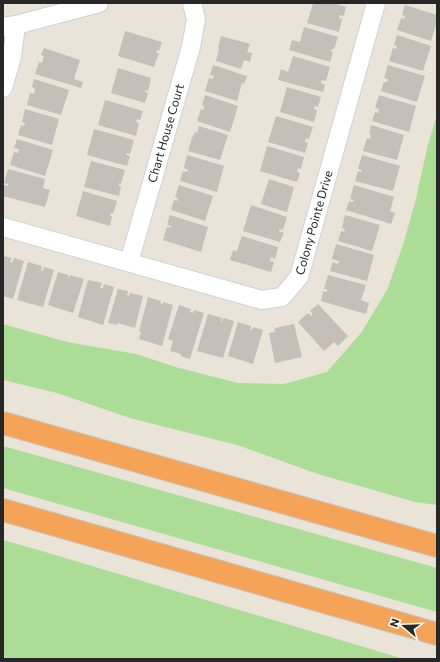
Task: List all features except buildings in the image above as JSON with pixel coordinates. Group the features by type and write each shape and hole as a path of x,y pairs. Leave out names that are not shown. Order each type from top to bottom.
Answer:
{"highway":[{"path":"3,423 437,546"},
{"path":"3,510 437,634"}],"street":[{"path":"3,88 12,56 10,26 99,3"},
{"name":"Chart House Court","path":"129,262 190,47 196,19 192,3"},
{"name":"Colony Pointe Drive","path":"3,227 262,300 282,297 299,277 376,3"}],"green space":[{"path":"437,115 437,505 415,502 318,474 237,445 130,418 57,393 3,380 3,324 67,342 136,354 179,368 238,383 284,384 327,372 361,333 387,290 403,245 416,199 428,144"},
{"path":"3,446 437,568 437,612 3,488"},
{"path":"3,540 35,549 404,659 3,659"}]}
